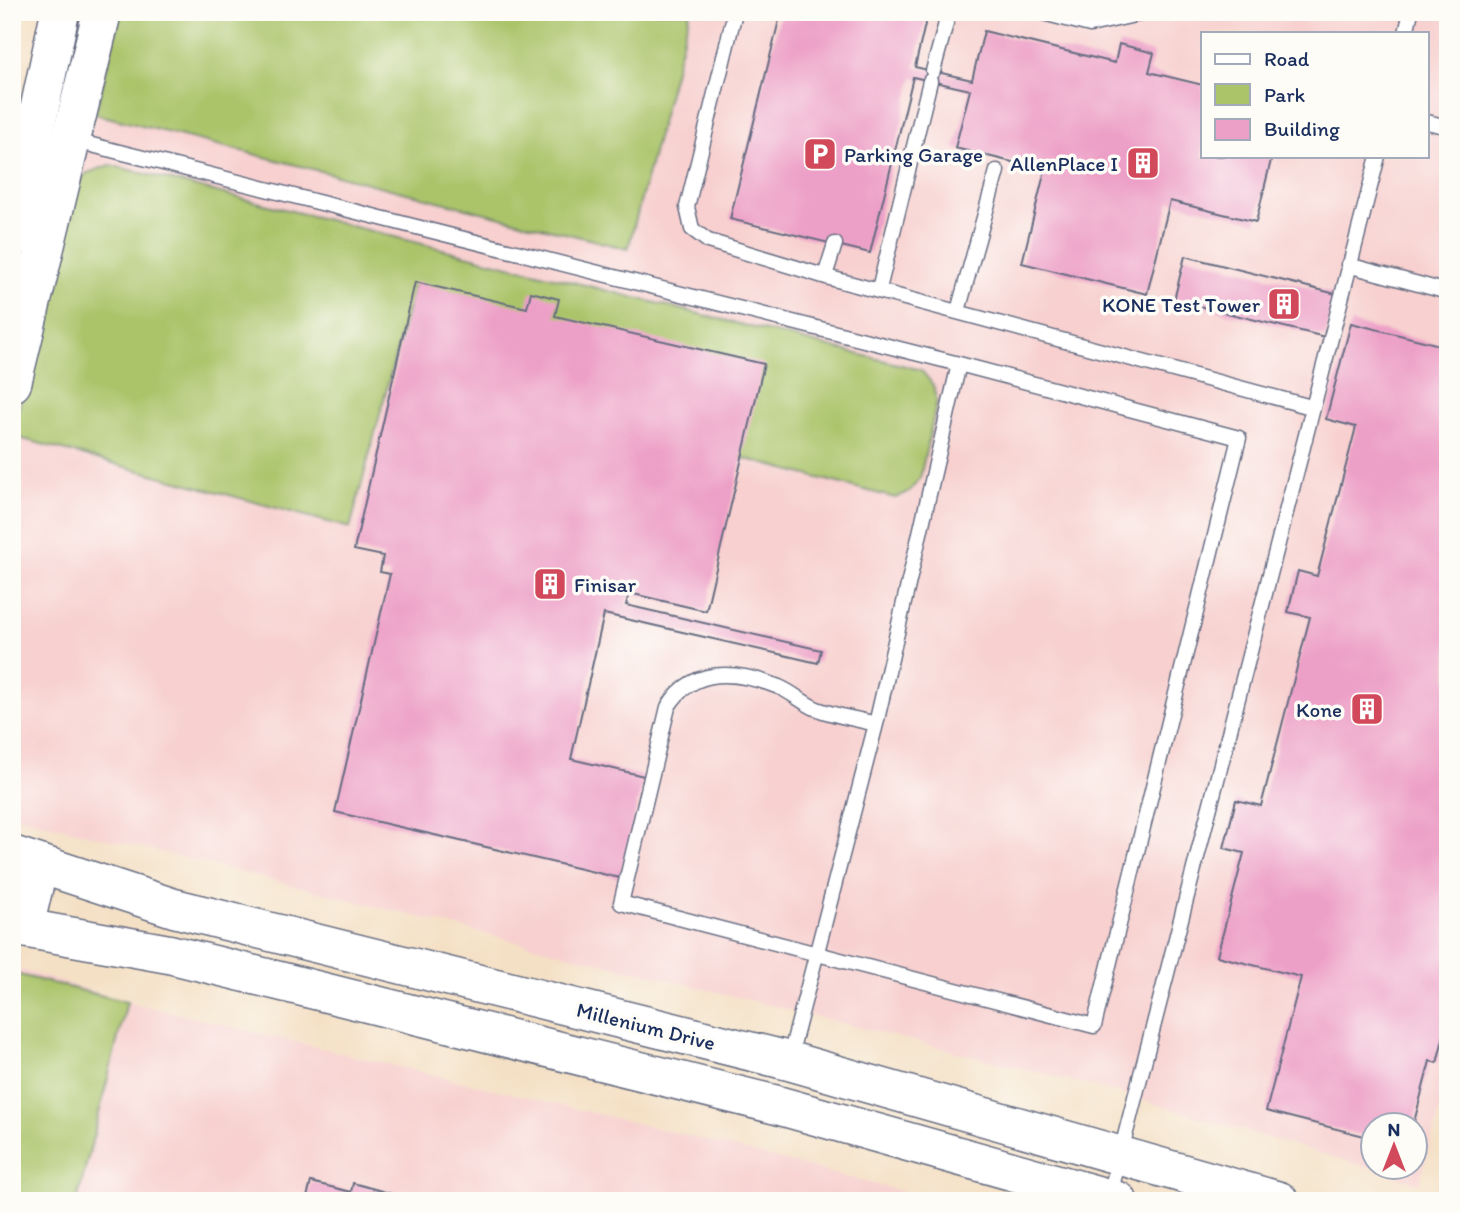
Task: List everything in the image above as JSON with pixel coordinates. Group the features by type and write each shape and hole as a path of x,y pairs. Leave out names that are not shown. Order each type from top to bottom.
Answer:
{"main road":[{"path":"12,239 60,12"},
{"path":"12,383 102,12"},
{"path":"26,859 18,927 169,954 777,1105 1113,1199"},
{"name":"Millenium Drive","path":"26,859 174,908 789,1061 1279,1201"},
{"path":"777,1105 789,1061"}],"lane":[{"path":"735,12 687,207 692,229 708,241 825,276 1311,407"},
{"path":"878,289 949,12"},
{"path":"1039,12 1090,25 1148,12"},
{"path":"1406,32 1411,12"},
{"path":"1428,122 1448,127"},
{"path":"71,139 959,363 1239,438 1094,1026 621,903 668,707 677,693 692,680 714,674 779,687 820,710 876,724"},
{"path":"1113,1199 1120,1154 1377,158"},
{"path":"958,311 997,171"},
{"path":"825,276 835,244"},
{"path":"1348,265 1448,292"},
{"path":"789,1061 876,724 959,363"}],"shaded area":[{"path":"690,12 1448,12 1448,1083 1428,1152 1428,1112 1358,1112 1358,1165 1112,1091 12,815 12,434 95,114 628,249"},
{"path":"12,967 128,1002 677,1133 939,1201 12,1201"}],"green space":[{"path":"121,12 690,12 628,249 95,114"},
{"path":"110,165 921,370 933,385 937,401 920,478 909,492 895,498 735,456 756,370 414,285 350,528 12,436 77,183 87,173"},
{"path":"12,973 127,1002 77,1201 12,1201"}],"building":[{"path":"781,12 893,12 926,20 915,67 972,80 984,31 1115,63 1119,44 1154,53 1149,72 1201,85 1201,158 1272,158 1256,222 1170,201 1147,294 1022,263 1045,170 955,148 970,90 913,77 870,253 730,219"},
{"name":"KONE Test Tower","path":"1185,256 1336,294 1325,337 1174,300"},
{"name":"Finisar","path":"415,282 527,308 531,292 559,299 555,316 764,364 706,611 629,593 626,605 821,650 818,663 604,614 571,759 644,776 620,878 335,812 390,574 380,572 383,556 354,550"},
{"name":"Kone","path":"1351,323 1448,347 1448,1019 1437,1063 1430,1061 1417,1112 1358,1112 1358,1134 1266,1111 1301,977 1217,956 1244,853 1224,848 1236,800 1261,806 1310,617 1288,612 1298,571 1317,576 1356,427 1326,419"},
{"path":"311,1182 351,1192 353,1183 418,1201 306,1201"}],"place":[{"name":"Parking Garage","path":"820,154"},
{"name":"AllenPlace I","path":"1143,163"},
{"name":"KONE Test Tower","path":"1284,304"},
{"name":"Finisar","path":"550,584"},
{"name":"Kone","path":"1367,709"}]}
